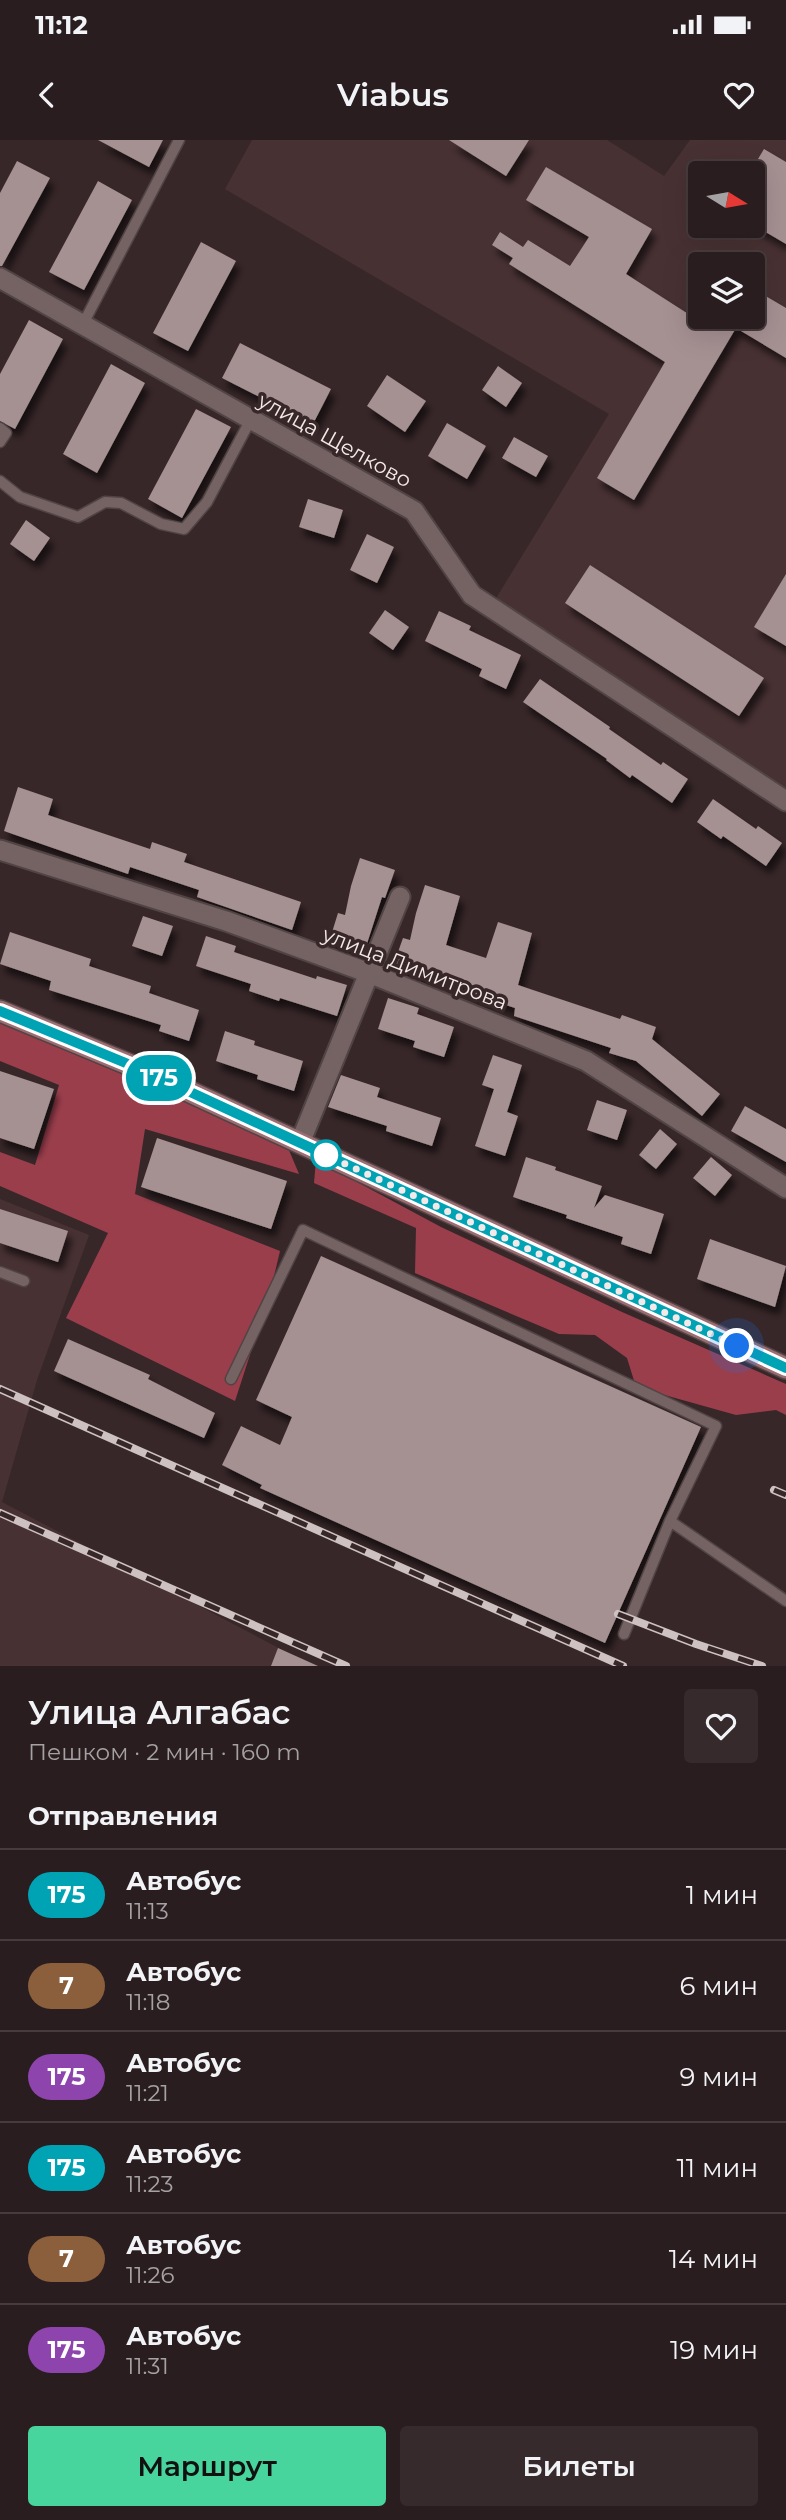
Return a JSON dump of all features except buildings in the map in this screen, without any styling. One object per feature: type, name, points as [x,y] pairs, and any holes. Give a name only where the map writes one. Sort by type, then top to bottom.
[{"type":"main road","points":[[0,1011],[145,1071],[786,1368]]},
{"type":"street","name":"улица Щелково","points":[[4,283],[83,324],[414,511],[472,595],[786,801]]},
{"type":"street","name":"улица Димитрова","points":[[0,850],[226,921],[369,973],[586,1061],[786,1188]]},
{"type":"street","points":[[300,1143],[400,897]]},
{"type":"lane","points":[[83,324],[179,140]]},
{"type":"lane","points":[[0,481],[20,497],[78,517],[105,502],[121,503],[161,524],[184,529],[208,502],[251,419]]},
{"type":"lane","points":[[0,428],[6,433],[0,442]]},
{"type":"lane","points":[[231,1379],[303,1230],[716,1426],[670,1521],[624,1634]]},
{"type":"lane","points":[[0,1272],[24,1281]]},
{"type":"lane","points":[[670,1521],[786,1601]]},
{"type":"shaded area","points":[[252,140],[607,140],[664,176],[690,140],[786,140],[786,787],[495,600],[609,414],[225,189]]},
{"type":"shaded area","points":[[0,1023],[286,1143],[299,1174],[145,1129],[135,1194],[280,1251],[270,1293],[235,1401],[66,1318],[108,1233],[0,1186],[0,1152],[35,1165],[59,1085],[0,1061]]},
{"type":"shaded area","points":[[316,1160],[441,1227],[622,1312],[786,1384],[786,1415],[776,1410],[736,1415],[636,1387],[627,1358],[595,1335],[559,1334],[415,1273],[416,1228],[314,1183]]},
{"type":"shaded area","points":[[0,1199],[89,1235],[37,1380],[2,1502],[290,1654],[285,1666],[0,1666]]},
{"type":"railway","points":[[0,1389],[623,1666]]},
{"type":"railway","points":[[774,1490],[786,1495]]},
{"type":"railway","points":[[0,1513],[346,1666]]},
{"type":"railway","points":[[618,1614],[762,1666]]},
{"type":"bus line","name":"175","points":[[0,1011],[145,1071],[786,1368]]},
{"type":"route","points":[[326,1155],[324,1154],[737,1346]]}]
